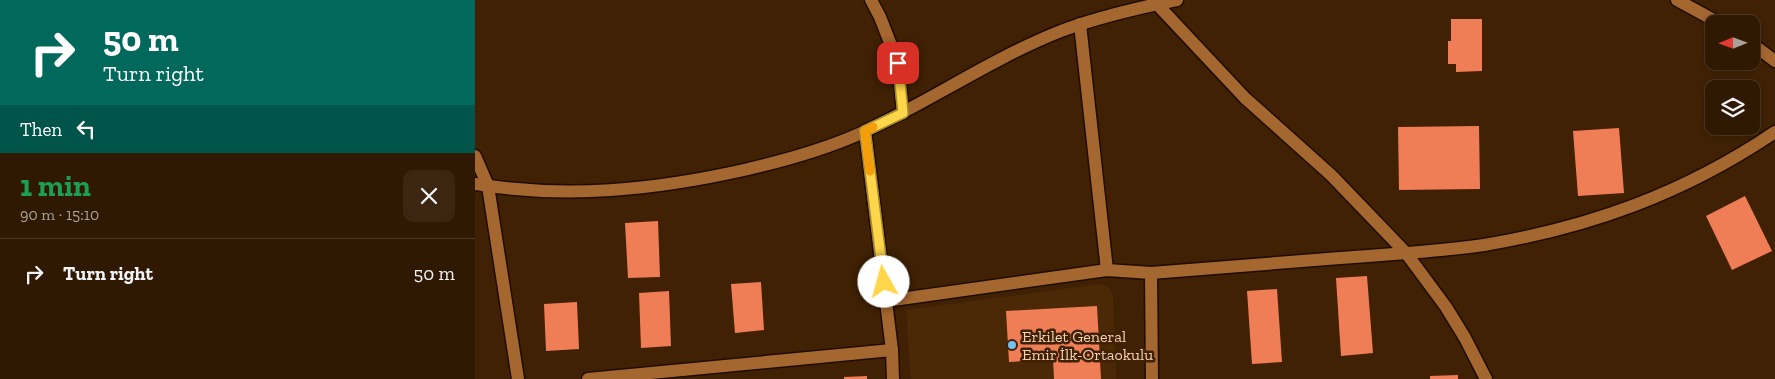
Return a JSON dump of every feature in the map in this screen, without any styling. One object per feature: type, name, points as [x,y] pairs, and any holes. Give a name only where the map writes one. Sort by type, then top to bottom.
[{"type":"street","points":[[871,0],[898,63],[903,113]]},
{"type":"street","points":[[475,184],[575,192],[604,192],[654,187],[761,166],[827,146],[865,131],[1033,44],[1080,24],[1155,2],[1177,0]]},
{"type":"street","points":[[1677,0],[1705,15]]},
{"type":"street","points":[[1155,2],[1245,98],[1331,175],[1406,253],[1446,307],[1465,338],[1486,379]]},
{"type":"street","points":[[1080,24],[1107,270]]},
{"type":"street","points":[[1760,50],[1775,61]]},
{"type":"street","points":[[865,131],[892,350],[893,379]]},
{"type":"street","points":[[886,301],[1107,270],[1151,274],[1445,250],[1502,241],[1559,229],[1601,217],[1681,187],[1746,152],[1775,132]]},
{"type":"street","points":[[475,156],[488,186],[518,379]]},
{"type":"street","points":[[1151,274],[1152,379]]},
{"type":"street","points":[[588,379],[892,350]]},
{"type":"shaded area","name":"Erkilet General Emir İlk-Ortaokulu","points":[[1101,284],[1109,288],[1113,295],[1116,379],[911,379],[906,310]]},
{"type":"building","points":[[1451,19],[1482,19],[1482,71],[1456,72],[1456,64],[1448,64],[1448,41],[1451,41]]},
{"type":"building","points":[[1479,126],[1480,189],[1399,190],[1398,127]]},
{"type":"building","points":[[1619,128],[1624,193],[1578,196],[1573,131]]},
{"type":"building","points":[[1745,196],[1772,251],[1732,270],[1706,216]]},
{"type":"building","points":[[658,221],[660,277],[628,278],[625,223]]},
{"type":"building","points":[[1367,276],[1373,353],[1341,356],[1336,278]]},
{"type":"building","points":[[761,282],[764,330],[735,333],[731,284]]},
{"type":"building","points":[[1277,289],[1282,362],[1252,364],[1247,291]]},
{"type":"building","points":[[669,291],[671,346],[641,348],[639,293]]},
{"type":"building","points":[[577,302],[579,349],[546,351],[544,304]]},
{"type":"building","points":[[1097,306],[1101,379],[1054,379],[1053,359],[1009,362],[1006,311]]},
{"type":"building","points":[[1458,375],[1458,379],[1430,379],[1430,376]]},
{"type":"building","points":[[867,376],[867,379],[844,379],[844,377]]},
{"type":"slow traffic","points":[[870,171],[865,131],[873,127]]},
{"type":"place","name":"Erkilet General Emir İlk-Ortaokulu","points":[[1012,345]]},
{"type":"route","points":[[884,282],[865,131],[903,113],[898,63]]}]
